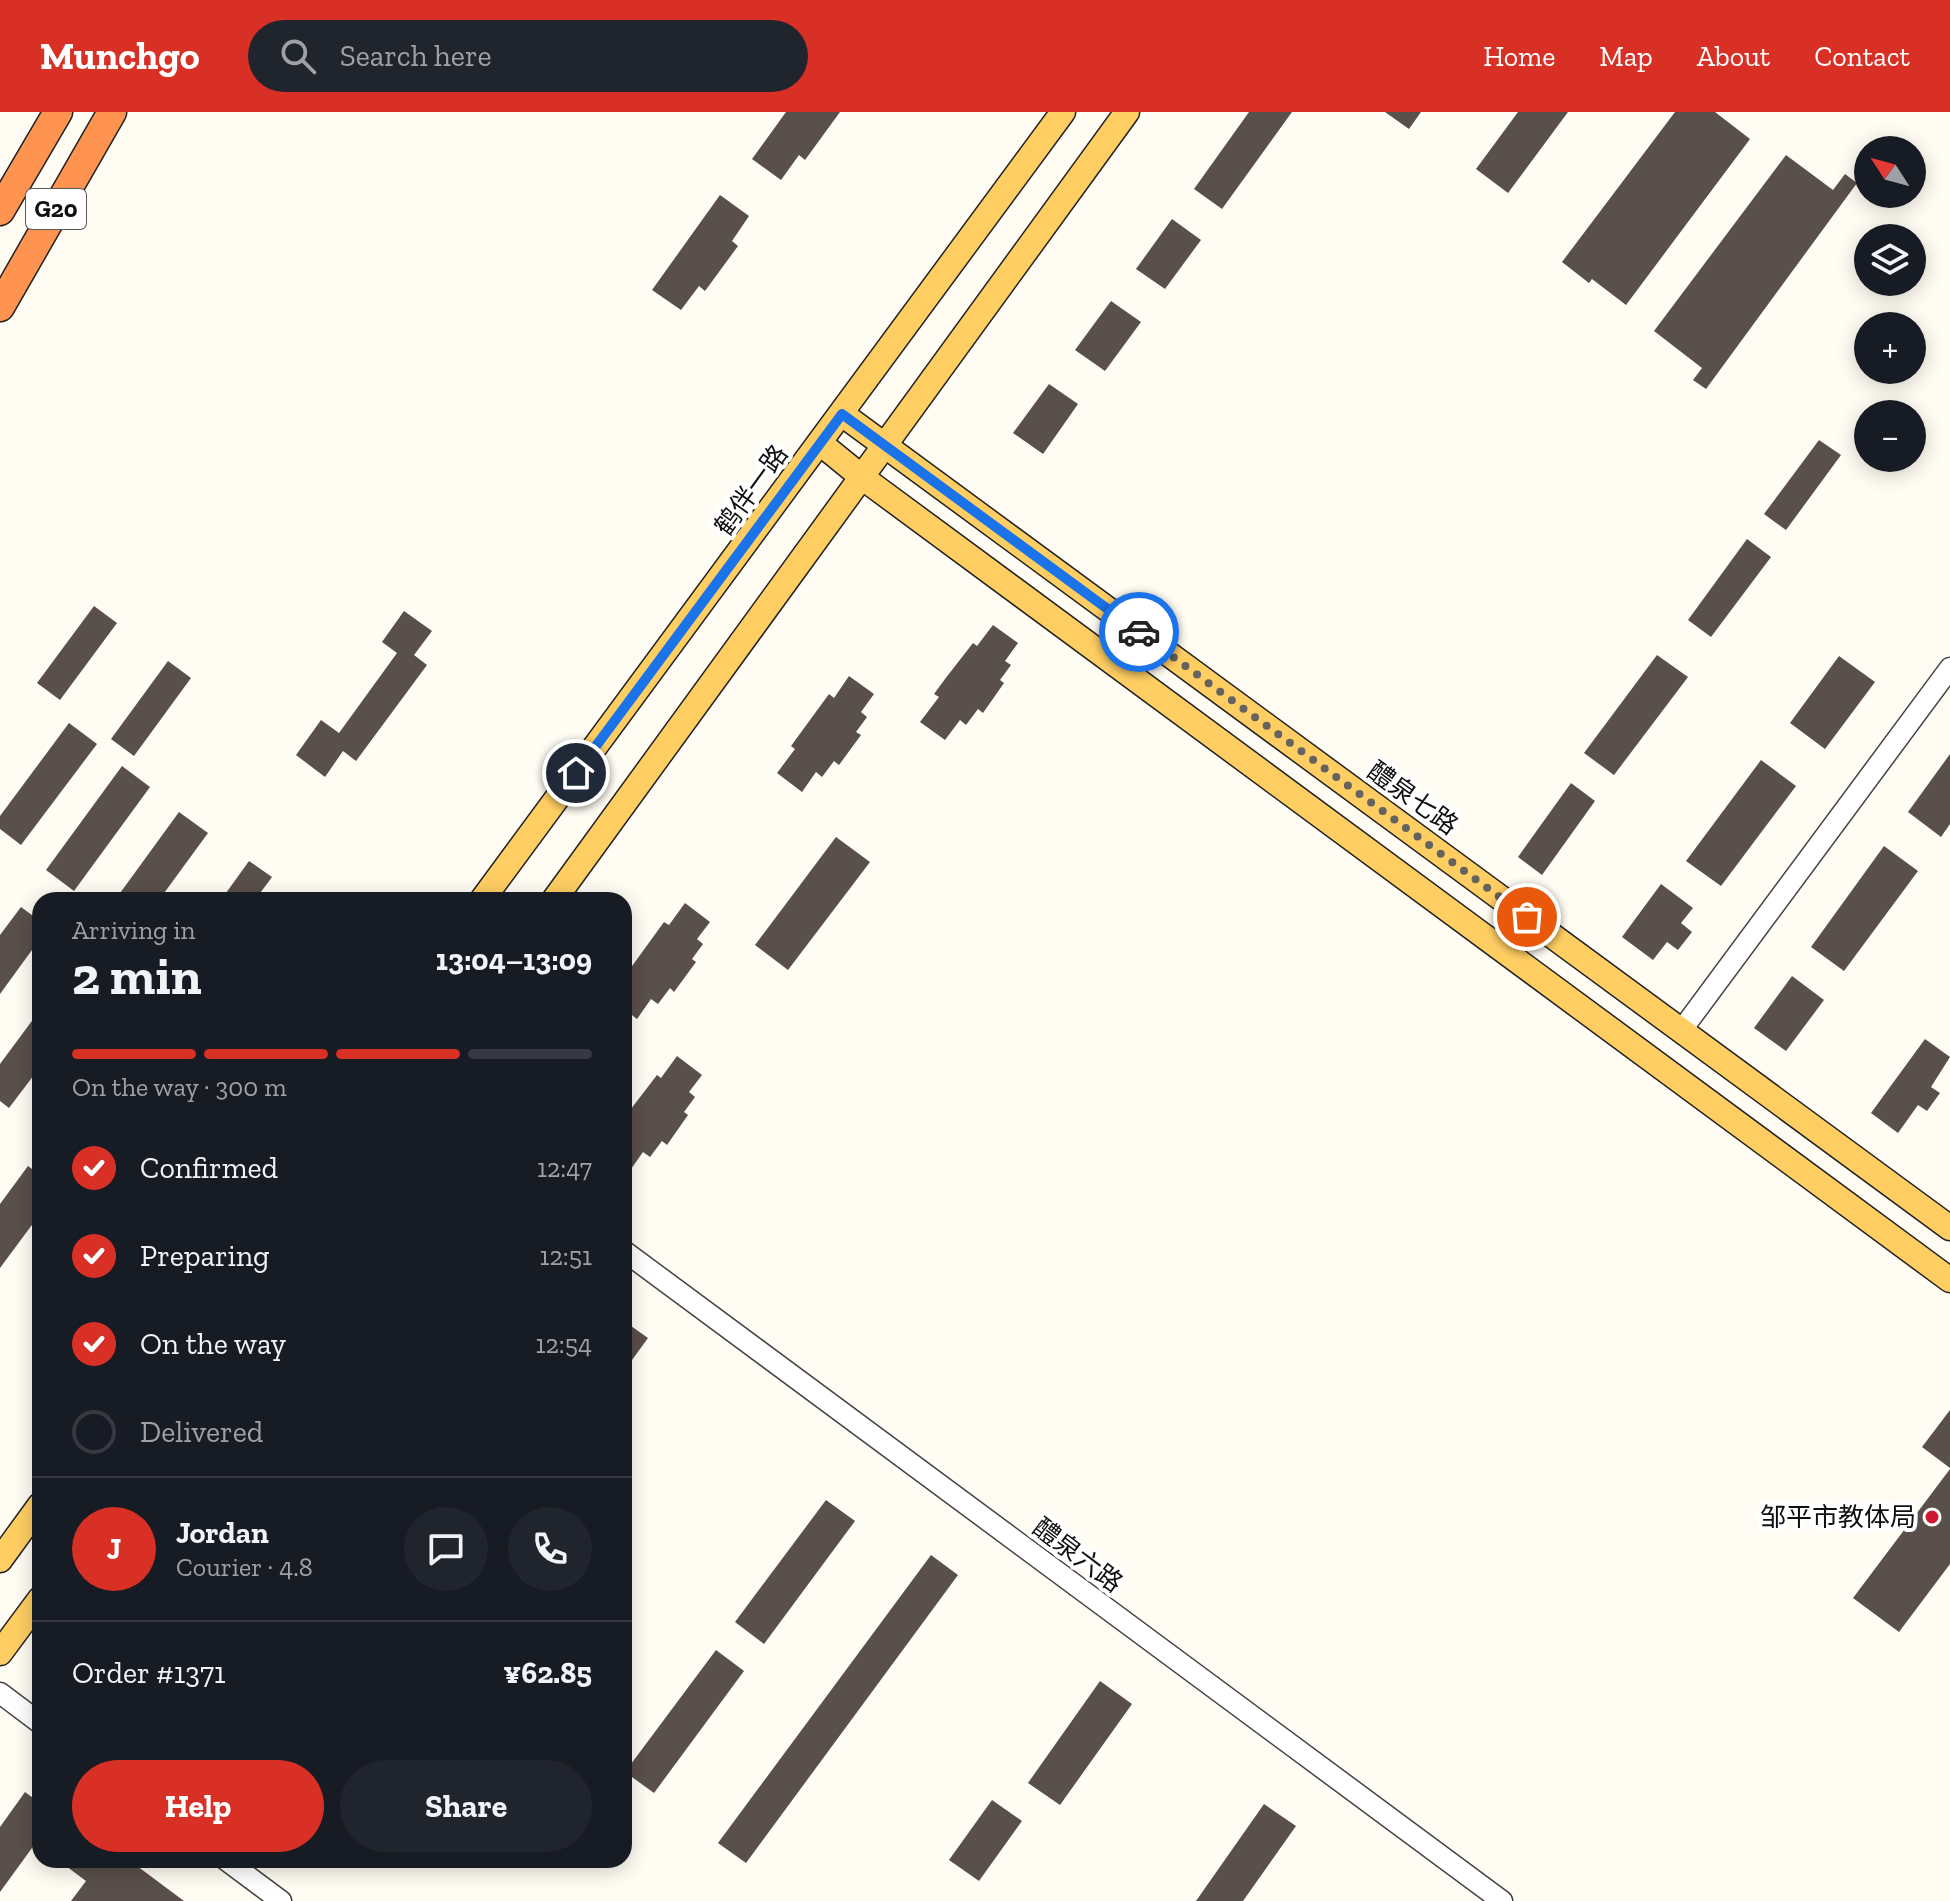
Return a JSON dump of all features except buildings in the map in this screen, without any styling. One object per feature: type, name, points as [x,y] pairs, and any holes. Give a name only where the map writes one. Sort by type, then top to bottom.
[{"type":"highway","name":"G20","points":[[0,211],[58,112]]},
{"type":"highway","name":"G20","points":[[0,307],[112,112]]},
{"type":"main road","name":"鹤伴一路","points":[[488,892],[1063,112]]},
{"type":"main road","points":[[560,892],[1127,112]]},
{"type":"main road","name":"醴泉七路","points":[[842,414],[1950,1228]]},
{"type":"main road","points":[[820,443],[863,478],[1950,1280]]},
{"type":"main road","points":[[0,1560],[32,1516]]},
{"type":"main road","points":[[0,1653],[32,1610]]},
{"type":"street","points":[[1681,1031],[1950,668]]},
{"type":"street","name":"醴泉六路","points":[[632,1257],[1502,1901]]},
{"type":"street","points":[[0,1693],[32,1717]]},
{"type":"street","points":[[237,1868],[281,1901]]},
{"type":"way so far","points":[[1139,632],[1527,917]]},
{"type":"place","name":"邹平市教体局","points":[[1932,1517]]},
{"type":"route","points":[[576,773],[842,414],[1139,632]]}]
